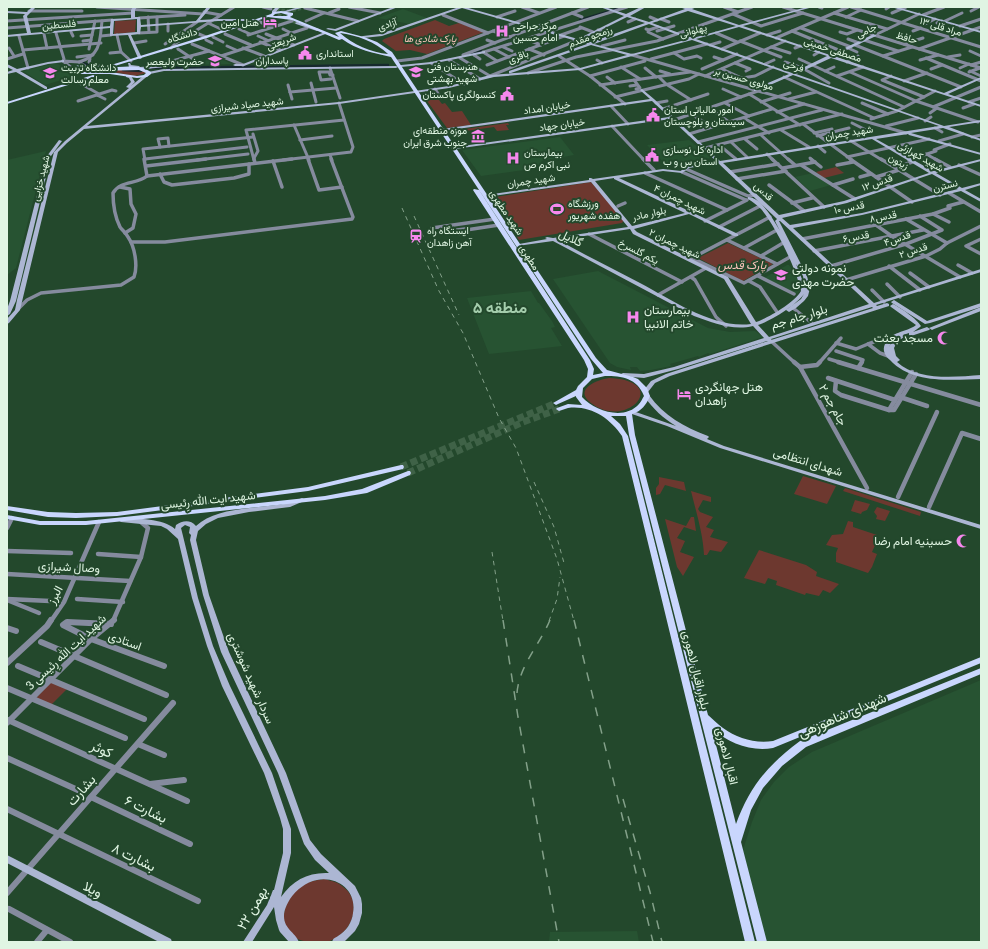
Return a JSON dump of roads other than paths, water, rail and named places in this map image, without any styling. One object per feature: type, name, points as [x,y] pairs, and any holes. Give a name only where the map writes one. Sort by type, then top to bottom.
[{"type":"main road","name":"دانشگاه","points":[[98,70],[129,64],[192,44],[206,38],[239,29],[273,15],[283,14]]},
{"type":"main road","points":[[283,14],[292,14],[306,21],[311,26]]},
{"type":"main road","points":[[283,14],[327,31],[351,44],[383,55],[389,55],[391,53]]},
{"type":"main road","name":"دانشگاه","points":[[129,64],[140,58],[170,48],[259,21]]},
{"type":"main road","points":[[327,31],[342,32]]},
{"type":"main road","name":"شهید مطهری","points":[[342,32],[377,42],[391,53],[440,130],[455,148],[516,244],[600,367],[605,371],[614,374]]},
{"type":"main road","points":[[342,32],[337,34],[351,44]]},
{"type":"main road","name":"شهید مطهری","points":[[383,55],[398,66]]},
{"type":"main road","points":[[73,69],[78,66],[85,66],[98,70],[129,64],[133,69],[145,70],[149,73]]},
{"type":"main road","points":[[73,69],[82,73],[115,74],[137,77],[149,73]]},
{"type":"main road","points":[[7,100],[77,78],[82,73]]},
{"type":"main road","points":[[7,103],[95,76],[115,74]]},
{"type":"main road","name":"مطهری","points":[[440,130],[495,219],[516,244],[587,360],[591,369],[590,378]]},
{"type":"main road","points":[[614,374],[622,375],[637,381],[646,393],[646,401],[642,406],[630,413],[602,413],[587,407],[557,406],[578,392],[580,386],[590,378],[614,374]]},
{"type":"main road","points":[[578,392],[582,402],[587,407]]},
{"type":"main road","name":"بلوار اقبال لاهوری","points":[[602,413],[618,425],[625,436],[750,942]]},
{"type":"main road","name":"اقبال لاهوری","points":[[630,413],[634,443],[762,942]]},
{"type":"main road","name":"شهید ایت الله رِئیسی","points":[[7,508],[45,515],[117,514],[320,487],[400,467]]},
{"type":"main road","name":"شهید ایت الله رِئیسی","points":[[10,518],[40,523],[99,522],[344,496],[360,492],[408,473]]},
{"type":"main road","points":[[320,487],[364,480],[368,485],[360,492]]},
{"type":"main road","name":"شهدای شاهوزهی","points":[[705,717],[715,728],[727,736],[747,743],[770,745],[981,660]]},
{"type":"main road","name":"شهدای شاهوزهی","points":[[737,842],[741,824],[756,791],[767,774],[785,757],[803,744],[981,671]]},
{"type":"street","points":[[29,34],[26,20],[27,13],[34,7]]},
{"type":"street","points":[[97,7],[221,15]]},
{"type":"street","points":[[165,44],[197,22],[209,7]]},
{"type":"street","points":[[170,48],[234,7]]},
{"type":"street","points":[[263,7],[271,9]]},
{"type":"street","points":[[273,15],[273,12],[278,7]]},
{"type":"street","points":[[283,14],[305,7],[359,21],[400,7]]},
{"type":"street","points":[[292,14],[305,7]]},
{"type":"street","points":[[350,7],[380,13]]},
{"type":"street","points":[[342,32],[339,30],[396,7]]},
{"type":"street","name":"آزادی","points":[[377,42],[377,39],[382,36],[463,7]]},
{"type":"street","name":"آزادی","points":[[363,37],[381,35],[463,7]]},
{"type":"street","name":"مولوی حسین بر","points":[[463,7],[705,76],[757,89],[906,133]]},
{"type":"street","points":[[522,7],[539,13]]},
{"type":"street","points":[[398,66],[556,7]]},
{"type":"street","points":[[461,57],[588,7]]},
{"type":"street","name":"فرخی","points":[[602,7],[648,23],[658,29],[664,29],[709,44],[981,140]]},
{"type":"street","points":[[609,10],[617,7]]},
{"type":"street","name":"پاسداران","points":[[149,73],[164,70],[330,68],[398,66],[430,63],[474,55],[479,51],[503,47],[627,7]]},
{"type":"street","name":"باقری","points":[[415,91],[464,84],[490,76],[578,40],[644,7]]},
{"type":"street","name":"مصطفی خمینی","points":[[681,7],[981,106]]},
{"type":"street","name":"رزمجو مقدم","points":[[490,76],[513,71],[559,56],[695,7]]},
{"type":"street","points":[[724,7],[738,12]]},
{"type":"street","points":[[528,73],[566,60],[663,39],[752,7]]},
{"type":"street","name":"پهلوانی","points":[[490,76],[580,69],[810,7]]},
{"type":"street","points":[[776,38],[848,7]]},
{"type":"street","name":"مراد قلی ۱۳","points":[[851,7],[969,43],[974,43],[981,47]]},
{"type":"street","points":[[893,7],[920,16],[981,32]]},
{"type":"street","points":[[892,13],[906,7]]},
{"type":"street","name":"جامی","points":[[757,89],[813,65],[914,16],[920,16],[943,7]]},
{"type":"street","points":[[971,11],[979,7]]},
{"type":"street","name":"حافظ","points":[[781,8],[836,22],[857,30],[981,68]]},
{"type":"street","points":[[330,14],[339,9]]},
{"type":"street","points":[[7,21],[79,16],[134,10]]},
{"type":"street","points":[[133,18],[134,10]]},
{"type":"street","points":[[846,17],[861,10]]},
{"type":"street","points":[[7,12],[27,13],[82,11]]},
{"type":"street","points":[[497,17],[515,11]]},
{"type":"street","points":[[306,21],[324,12]]},
{"type":"street","points":[[7,28],[204,13]]},
{"type":"street","points":[[572,13],[582,17]]},
{"type":"street","points":[[733,14],[761,26],[803,13]]},
{"type":"street","points":[[834,13],[887,29]]},
{"type":"street","points":[[937,24],[962,13]]},
{"type":"street","points":[[443,15],[488,33]]},
{"type":"street","points":[[775,16],[781,19]]},
{"type":"street","points":[[148,17],[149,32]]},
{"type":"street","points":[[154,36],[158,25],[157,17]]},
{"type":"street","points":[[650,17],[669,22]]},
{"type":"street","points":[[139,18],[139,33]]},
{"type":"street","points":[[628,22],[635,19]]},
{"type":"street","points":[[883,22],[891,19]]},
{"type":"street","points":[[910,19],[917,21]]},
{"type":"street","points":[[924,24],[935,19]]},
{"type":"street","points":[[960,26],[981,19]]},
{"type":"street","points":[[111,35],[112,20]]},
{"type":"street","points":[[89,49],[95,21]]},
{"type":"street","points":[[7,73],[63,61],[79,62],[90,59],[101,43],[102,21]]},
{"type":"street","points":[[139,26],[211,21],[259,21],[272,27]]},
{"type":"street","points":[[239,29],[249,34],[291,21],[311,26]]},
{"type":"street","name":"شریعتی","points":[[243,65],[327,31],[335,30],[359,21]]},
{"type":"street","points":[[85,22],[85,29]]},
{"type":"street","points":[[829,26],[836,22]]},
{"type":"street","points":[[208,23],[251,46]]},
{"type":"street","points":[[297,23],[327,31]]},
{"type":"street","points":[[168,24],[168,31]]},
{"type":"street","points":[[573,24],[593,32]]},
{"type":"street","points":[[221,56],[311,26]]},
{"type":"street","points":[[664,29],[674,26]]},
{"type":"street","points":[[848,27],[842,31],[847,34],[857,30]]},
{"type":"street","points":[[919,49],[981,27]]},
{"type":"street","name":"فلسطین","points":[[7,36],[111,28]]},
{"type":"street","points":[[487,65],[582,28]]},
{"type":"street","points":[[800,28],[883,56],[961,87]]},
{"type":"street","points":[[913,31],[921,28]]},
{"type":"street","name":"فلسطین","points":[[7,36],[93,29]]},
{"type":"street","points":[[187,29],[195,31],[212,43]]},
{"type":"street","points":[[282,29],[290,33]]},
{"type":"street","points":[[658,29],[647,30],[663,39]]},
{"type":"street","points":[[598,30],[605,32]]},
{"type":"street","points":[[493,31],[510,37]]},
{"type":"street","points":[[767,35],[780,31]]},
{"type":"street","points":[[71,32],[73,36]]},
{"type":"street","points":[[101,36],[156,32]]},
{"type":"street","points":[[716,32],[781,57]]},
{"type":"street","points":[[792,32],[841,51]]},
{"type":"street","points":[[56,33],[61,46],[64,59],[63,61]]},
{"type":"street","points":[[722,49],[760,33]]},
{"type":"street","points":[[861,35],[867,33]]},
{"type":"street","points":[[944,35],[950,33]]},
{"type":"street","points":[[44,34],[47,48]]},
{"type":"street","points":[[129,34],[140,58]]},
{"type":"street","points":[[266,34],[294,45]]},
{"type":"street","points":[[81,36],[92,35]]},
{"type":"street","points":[[117,35],[121,52],[132,66],[243,65]]},
{"type":"street","points":[[784,35],[791,37]]},
{"type":"street","points":[[19,36],[28,68]]},
{"type":"street","points":[[258,36],[267,40]]},
{"type":"street","points":[[537,36],[542,39]]},
{"type":"street","points":[[175,37],[184,38]]},
{"type":"street","points":[[213,37],[223,42]]},
{"type":"street","points":[[652,38],[656,41]]},
{"type":"street","points":[[904,44],[923,38]]},
{"type":"street","points":[[497,39],[501,40]]},
{"type":"street","points":[[848,39],[857,52]]},
{"type":"street","points":[[83,40],[92,40]]},
{"type":"street","points":[[487,40],[495,43]]},
{"type":"street","points":[[526,40],[541,45]]},
{"type":"street","points":[[602,46],[625,40]]},
{"type":"street","points":[[864,40],[898,51]]},
{"type":"street","points":[[134,43],[146,41]]},
{"type":"street","points":[[705,76],[785,41]]},
{"type":"street","points":[[974,43],[981,41]]},
{"type":"street","points":[[260,42],[280,50]]},
{"type":"street","points":[[651,59],[720,42]]},
{"type":"street","points":[[7,59],[23,52],[61,46],[101,43]]},
{"type":"street","points":[[192,44],[243,65]]},
{"type":"street","points":[[74,46],[75,50]]},
{"type":"street","points":[[227,46],[236,50]]},
{"type":"street","points":[[795,48],[800,46]]},
{"type":"street","points":[[883,56],[912,46]]},
{"type":"street","points":[[503,47],[512,51]]},
{"type":"street","points":[[771,47],[790,53]]},
{"type":"street","points":[[9,48],[14,56]]},
{"type":"street","points":[[178,48],[196,61]]},
{"type":"street","points":[[243,48],[264,56]]},
{"type":"street","points":[[494,49],[509,57]]},
{"type":"street","points":[[529,49],[544,55]]},
{"type":"street","points":[[150,67],[209,51]]},
{"type":"street","points":[[479,51],[497,61]]},
{"type":"street","points":[[970,51],[981,56]]},
{"type":"street","points":[[110,53],[121,52]]},
{"type":"street","points":[[814,55],[819,52]]},
{"type":"street","points":[[594,53],[602,63]]},
{"type":"street","points":[[674,53],[684,59],[696,56],[701,58]]},
{"type":"street","points":[[702,69],[737,54]]},
{"type":"street","points":[[77,57],[92,55]]},
{"type":"street","points":[[474,55],[480,59]]},
{"type":"street","points":[[754,55],[762,57]]},
{"type":"street","points":[[920,60],[939,55]]},
{"type":"street","points":[[947,57],[960,55]]},
{"type":"street","points":[[559,56],[590,76],[625,104]]},
{"type":"street","points":[[461,57],[490,76]]},
{"type":"street","points":[[714,57],[723,60]]},
{"type":"street","points":[[847,62],[857,57],[861,60]]},
{"type":"street","points":[[926,58],[980,79]]},
{"type":"street","points":[[90,59],[89,61],[91,63],[108,68]]},
{"type":"street","points":[[799,59],[904,107]]},
{"type":"street","points":[[449,60],[480,79]]},
{"type":"street","points":[[514,60],[520,64]]},
{"type":"street","points":[[766,64],[774,60]]},
{"type":"street","points":[[63,61],[73,69]]},
{"type":"street","points":[[590,76],[645,61]]},
{"type":"street","points":[[79,62],[85,66]]},
{"type":"street","points":[[785,62],[804,69],[829,83]]},
{"type":"street","points":[[960,68],[981,62]]},
{"type":"street","points":[[430,63],[464,84]]},
{"type":"street","points":[[638,63],[691,100]]},
{"type":"street","points":[[735,63],[750,69],[746,71]]},
{"type":"street","points":[[931,69],[943,64]]},
{"type":"street","points":[[7,65],[46,88]]},
{"type":"street","points":[[133,69],[144,67]]},
{"type":"street","points":[[742,78],[755,76],[773,67]]},
{"type":"street","points":[[825,71],[834,67]]},
{"type":"street","points":[[837,76],[863,67]]},
{"type":"street","points":[[17,310],[33,296],[41,293],[121,285],[134,277],[136,270],[134,248],[119,226],[113,198],[114,192],[120,186],[143,179],[147,176],[347,153],[353,150],[354,147],[344,120],[340,100],[330,68]]},
{"type":"street","points":[[621,68],[641,79]]},
{"type":"street","points":[[980,79],[969,72],[981,68]]},
{"type":"street","points":[[673,119],[725,103],[757,89],[742,78],[722,69]]},
{"type":"street","points":[[610,70],[615,76]]},
{"type":"street","points":[[660,71],[672,75]]},
{"type":"street","points":[[331,79],[321,80],[319,72],[329,72],[330,75],[333,75]]},
{"type":"street","points":[[600,85],[623,83],[634,80],[692,72]]},
{"type":"street","points":[[850,72],[916,101],[980,121]]},
{"type":"street","name":"شهید خزایی","points":[[7,314],[13,301],[51,152],[57,144],[149,73]]},
{"type":"street","points":[[615,97],[689,79],[699,74]]},
{"type":"street","points":[[904,81],[927,74]]},
{"type":"street","name":"شهید خزایی","points":[[7,322],[17,310],[55,156],[62,144],[88,124],[92,118],[133,82],[133,80],[127,76]]},
{"type":"street","points":[[891,76],[882,80],[924,97]]},
{"type":"street","points":[[607,77],[614,83]]},
{"type":"street","points":[[784,77],[874,118]]},
{"type":"street","points":[[944,94],[980,79]]},
{"type":"street","points":[[634,80],[640,88],[634,89]]},
{"type":"street","points":[[76,82],[105,99]]},
{"type":"street","points":[[311,83],[316,102]]},
{"type":"street","points":[[288,85],[292,98]]},
{"type":"street","points":[[630,86],[637,85]]},
{"type":"street","points":[[932,107],[981,87]]},
{"type":"street","points":[[290,92],[336,88]]},
{"type":"street","points":[[436,89],[439,95]]},
{"type":"street","points":[[722,89],[741,97]]},
{"type":"street","points":[[78,101],[112,90],[116,91]]},
{"type":"street","name":"قدس","points":[[642,90],[875,307]]},
{"type":"street","name":"شهید صیاد شیرازی","points":[[83,128],[415,91]]},
{"type":"street","name":"شهید صیاد شیرازی","points":[[88,124],[329,102],[415,91]]},
{"type":"street","points":[[866,121],[897,111],[936,91]]},
{"type":"street","points":[[788,99],[816,92]]},
{"type":"street","points":[[686,96],[692,93]]},
{"type":"street","points":[[761,102],[790,93]]},
{"type":"street","points":[[663,109],[708,94]]},
{"type":"street","points":[[748,94],[814,133],[912,202]]},
{"type":"street","points":[[969,102],[981,98]]},
{"type":"street","points":[[654,102],[667,101]]},
{"type":"street","name":"خیابان امداد","points":[[440,130],[625,104],[654,102]]},
{"type":"street","points":[[725,103],[749,116]]},
{"type":"street","points":[[862,103],[888,114]]},
{"type":"street","points":[[777,112],[804,104]]},
{"type":"street","points":[[963,108],[974,104]]},
{"type":"street","points":[[611,106],[628,124]]},
{"type":"street","points":[[854,109],[867,106]]},
{"type":"street","points":[[930,113],[937,108]]},
{"type":"street","points":[[689,134],[772,109]]},
{"type":"street","points":[[698,142],[824,109]]},
{"type":"street","points":[[715,112],[729,122]]},
{"type":"street","points":[[691,114],[712,128]]},
{"type":"street","points":[[705,148],[842,114]]},
{"type":"street","points":[[925,121],[931,117]]},
{"type":"street","points":[[744,118],[770,133]]},
{"type":"street","points":[[884,126],[918,118]]},
{"type":"street","name":"خیابان جهاد","points":[[455,148],[673,119]]},
{"type":"street","points":[[256,163],[246,130],[344,120]]},
{"type":"street","name":"شهید چمران","points":[[591,180],[663,170],[684,170],[688,167],[748,157],[980,121]]},
{"type":"street","points":[[852,123],[870,132]]},
{"type":"street","points":[[864,129],[873,123]]},
{"type":"street","points":[[294,125],[320,190],[342,187]]},
{"type":"street","points":[[612,126],[654,170]]},
{"type":"street","points":[[817,136],[849,128]]},
{"type":"street","points":[[935,128],[942,132]]},
{"type":"street","points":[[252,129],[253,138],[258,151],[254,158]]},
{"type":"street","points":[[814,133],[832,129]]},
{"type":"street","points":[[781,130],[809,148]]},
{"type":"street","points":[[906,133],[950,144],[981,154]]},
{"type":"street","points":[[939,141],[963,134]]},
{"type":"street","points":[[761,135],[795,165]]},
{"type":"street","points":[[972,137],[981,135]]},
{"type":"street","points":[[300,140],[332,136]]},
{"type":"street","points":[[160,147],[158,139],[168,138],[171,147]]},
{"type":"street","points":[[143,151],[253,138]]},
{"type":"street","name":"شهید کهرازئی","points":[[872,138],[981,201]]},
{"type":"street","points":[[745,139],[757,149]]},
{"type":"street","points":[[847,157],[928,139]]},
{"type":"street","name":"زیتون","points":[[851,141],[940,195]]},
{"type":"street","points":[[731,142],[748,157]]},
{"type":"street","points":[[876,177],[897,169],[926,154],[936,151],[934,150],[950,144]]},
{"type":"street","points":[[719,145],[736,159]]},
{"type":"street","points":[[251,147],[256,146]]},
{"type":"street","points":[[818,146],[826,152]]},
{"type":"street","points":[[143,151],[160,147],[171,147]]},
{"type":"street","points":[[145,159],[247,148]]},
{"type":"street","points":[[143,151],[147,176]]},
{"type":"street","points":[[146,166],[248,154]]},
{"type":"street","points":[[767,154],[812,198],[824,207]]},
{"type":"street","points":[[926,154],[950,167]]},
{"type":"street","points":[[131,242],[165,242],[348,220],[353,216],[330,155]]},
{"type":"street","points":[[810,158],[821,167]]},
{"type":"street","name":"قدس ۱۲","points":[[779,218],[856,199],[950,167],[981,160]]},
{"type":"street","points":[[273,161],[282,187]]},
{"type":"street","name":"شهید چمران","points":[[485,195],[719,162]]},
{"type":"street","points":[[737,179],[784,170],[795,165],[815,162]]},
{"type":"street","points":[[837,165],[854,162]]},
{"type":"street","points":[[160,174],[162,182],[172,185],[226,179],[249,174],[249,164]]},
{"type":"street","points":[[730,172],[778,164]]},
{"type":"street","points":[[801,165],[856,199]]},
{"type":"street","points":[[959,165],[981,174]]},
{"type":"street","points":[[684,170],[748,198]]},
{"type":"street","points":[[645,173],[727,210]]},
{"type":"street","points":[[860,177],[871,174]]},
{"type":"street","name":"شهید چمران ۴","points":[[616,178],[736,235]]},
{"type":"street","points":[[606,179],[602,185],[632,225]]},
{"type":"street","points":[[833,185],[853,179]]},
{"type":"street","name":"شهید چمران ۲","points":[[591,180],[632,225],[635,234],[690,259],[726,278],[755,326],[769,340]]},
{"type":"street","name":"نسترن","points":[[912,202],[981,184]]},
{"type":"street","points":[[120,186],[130,189],[131,204],[136,214],[133,228],[125,233]]},
{"type":"street","points":[[769,186],[804,211]]},
{"type":"street","points":[[949,193],[981,212]]},
{"type":"street","points":[[706,221],[755,195]]},
{"type":"street","name":"گلایل","points":[[550,239],[714,323],[726,326],[755,326],[792,304],[803,291],[800,276],[770,217],[760,206],[748,198]]},
{"type":"street","points":[[792,203],[812,198]]},
{"type":"street","name":"قدس ۱۰","points":[[789,227],[862,214],[912,202]]},
{"type":"street","name":"قدس۸","points":[[802,239],[933,214],[950,208],[948,206],[963,202]]},
{"type":"street","points":[[618,206],[625,203]]},
{"type":"street","points":[[719,227],[760,206]]},
{"type":"street","name":"بلوار مادر","points":[[516,244],[589,234],[686,212]]},
{"type":"street","points":[[933,214],[949,222]]},
{"type":"street","name":"قدس۴","points":[[831,266],[906,244],[942,230],[920,216]]},
{"type":"street","points":[[690,259],[770,217]]},
{"type":"street","name":"گلایل","points":[[550,239],[693,317],[726,329],[764,325],[804,299],[808,292],[808,284],[805,276],[776,221],[779,218]]},
{"type":"street","points":[[432,228],[495,219]]},
{"type":"street","points":[[906,219],[947,243]]},
{"type":"street","points":[[453,233],[458,232],[457,230],[499,225]]},
{"type":"street","name":"بلوار مادر","points":[[550,239],[584,231],[632,225]]},
{"type":"street","points":[[876,225],[893,237],[960,277]]},
{"type":"street","name":"قدس ۲","points":[[846,280],[926,256],[940,250],[947,243],[981,226]]},
{"type":"street","points":[[744,248],[777,230]]},
{"type":"street","name":"قدس۶","points":[[814,251],[923,230]]},
{"type":"street","points":[[584,231],[589,234]]},
{"type":"street","name":"یکم گلسرخ","points":[[589,234],[682,282]]},
{"type":"street","points":[[981,239],[966,246],[981,254]]},
{"type":"street","points":[[727,240],[777,264]]},
{"type":"street","points":[[761,256],[783,243]]},
{"type":"street","points":[[690,259],[744,284],[790,257]]},
{"type":"street","points":[[958,264],[972,273]]},
{"type":"street","points":[[889,266],[920,290]]},
{"type":"street","points":[[658,295],[706,268]]},
{"type":"street","name":"بلوار جام جم","points":[[622,375],[644,376],[676,368],[875,307],[884,302],[929,287],[945,284],[981,270]]},
{"type":"street","points":[[910,273],[929,287]]},
{"type":"street","name":"بلوار جام جم","points":[[646,393],[653,382],[668,375],[769,340],[812,323],[892,303],[945,284],[981,274]]},
{"type":"street","points":[[758,276],[794,294]]},
{"type":"street","points":[[690,277],[695,280],[716,317],[726,326]]},
{"type":"street","points":[[749,281],[760,287],[777,312]]},
{"type":"street","points":[[887,284],[900,297]]},
{"type":"street","points":[[872,290],[884,302]]},
{"type":"street","points":[[892,303],[932,326],[929,329]]},
{"type":"street","points":[[892,303],[918,325],[929,329]]},
{"type":"street","points":[[836,343],[856,348],[885,338],[892,340],[929,329],[951,318],[977,309],[981,305]]},
{"type":"street","points":[[792,308],[812,323]]},
{"type":"street","points":[[714,323],[716,317]]},
{"type":"street","points":[[951,318],[919,322],[915,329],[896,335],[886,347],[897,365],[914,373],[936,378],[981,375]]},
{"type":"street","points":[[800,367],[817,365],[841,338]]},
{"type":"street","name":"جام جم ۲","points":[[769,340],[800,367],[867,488]]},
{"type":"street","points":[[868,344],[880,353],[891,356],[900,363],[918,372],[955,376]]},
{"type":"street","points":[[836,351],[863,360],[858,368]]},
{"type":"street","points":[[829,359],[981,405]]},
{"type":"street","points":[[836,381],[834,386],[835,391],[841,395],[892,410],[914,373]]},
{"type":"street","points":[[828,378],[927,406]]},
{"type":"street","name":"شهدای انتظامی","points":[[646,393],[658,411],[673,422],[700,435],[743,451],[981,527]]},
{"type":"street","points":[[897,499],[937,412]]},
{"type":"street","name":"شهدای انتظامی","points":[[630,413],[669,425],[697,438],[981,523]]},
{"type":"street","points":[[929,507],[962,433],[981,439]]},
{"type":"street","points":[[192,536],[198,526],[214,517],[291,505],[302,500]]},
{"type":"street","points":[[7,528],[10,518]]},
{"type":"street","points":[[121,520],[162,524],[169,527],[181,538]]},
{"type":"street","name":"البرز","points":[[7,663],[47,626],[64,602],[99,522]]},
{"type":"street","name":"شهید ایت الله رِئیسی 3","points":[[8,721],[91,639],[111,624],[116,618],[141,557],[148,528],[141,522]]},
{"type":"street","name":"سردار شهید شوشتری","points":[[280,920],[277,904],[278,888],[287,853],[287,829],[268,773],[226,686],[210,646],[195,598],[178,527],[188,522],[194,526],[192,536],[206,595],[225,652],[282,773],[307,842],[318,857],[351,888],[356,896],[358,914],[346,942]]},
{"type":"street","points":[[7,551],[71,553]]},
{"type":"street","points":[[98,554],[141,557]]},
{"type":"street","name":"وصال شیرازی","points":[[7,574],[130,581]]},
{"type":"street","points":[[7,599],[50,601]]},
{"type":"street","points":[[7,599],[39,614]]},
{"type":"street","points":[[77,599],[123,602]]},
{"type":"street","name":"استادی","points":[[111,624],[68,622],[63,625],[91,639],[164,666]]},
{"type":"street","points":[[7,628],[16,631]]},
{"type":"street","points":[[42,642],[166,695]]},
{"type":"street","points":[[18,666],[144,719]]},
{"type":"street","points":[[7,688],[125,738]]},
{"type":"street","name":"بشارت","points":[[7,893],[173,703]]},
{"type":"street","name":"کوثر","points":[[8,721],[187,801]]},
{"type":"street","points":[[138,744],[164,755]]},
{"type":"street","points":[[7,758],[80,791]]},
{"type":"street","points":[[148,784],[184,780]]},
{"type":"street","name":"بشارت ۶","points":[[91,796],[190,844]]},
{"type":"street","name":"بشارت ۸","points":[[7,808],[198,901]]},
{"type":"street","name":"ویلا","points":[[7,859],[168,942]]},
{"type":"street","points":[[295,942],[285,933],[280,920],[281,907],[286,895],[300,882],[309,878],[323,876],[336,878],[344,882]]},
{"type":"street","name":"۲۲ بهمن","points":[[247,942],[270,907],[278,888]]},
{"type":"street","points":[[9,909],[70,942]]},
{"type":"street","points":[[336,942],[349,932],[355,924]]},
{"type":"street","points":[[37,942],[47,930]]},
{"type":"waterway","points":[[613,10],[621,7]]},
{"type":"waterway","points":[[580,20],[610,11]]},
{"type":"waterway","points":[[472,54],[481,51]]},
{"type":"waterway","points":[[83,63],[94,68],[101,69]]},
{"type":"waterway","points":[[149,68],[388,65]]},
{"type":"waterway","points":[[123,70],[141,71]]},
{"type":"tunnel","points":[[278,7],[279,10],[290,11],[306,7]]},
{"type":"tunnel","points":[[275,10],[277,14],[297,23]]},
{"type":"tunnel","points":[[401,467],[556,403]]},
{"type":"tunnel","points":[[408,473],[523,422],[559,409]]},
{"type":"railway","points":[[402,208],[439,291],[463,333],[499,418],[516,448],[557,559],[574,621]]},
{"type":"railway","points":[[414,216],[459,315]]},
{"type":"railway","points":[[534,482],[554,527],[564,563]]},
{"type":"railway","points":[[492,552],[503,621]]},
{"type":"railway","points":[[549,621],[557,599],[560,577]]},
{"type":"railway","points":[[503,620],[518,717],[559,942]]},
{"type":"railway","points":[[517,693],[526,664],[550,620]]},
{"type":"railway","points":[[574,620],[653,942]]},
{"type":"railway","points":[[623,799],[650,892],[662,942]]},
{"type":"place","name":"هتل امین","points":[[270,22]]},
{"type":"place","name":"مرکز جراحی امام حسین","points":[[502,31]]},
{"type":"place","name":"استانداری","points":[[305,53]]},
{"type":"place","name":"حضرت ولیعصر","points":[[215,61]]},
{"type":"place","name":"هنرستان فنی شهید بهشتی","points":[[416,72]]},
{"type":"place","name":"دانشگاه تربیت معلم رسالت","points":[[50,73]]},
{"type":"place","name":"کنسولگری پاکستان","points":[[507,94]]},
{"type":"place","name":"امور مالیاتی استان سیستان و بلوچستان","points":[[653,115]]},
{"type":"place","name":"موزه منطقه‌ای جنوب شرق ایران","points":[[478,136]]},
{"type":"place","name":"اداره کل نوسازی استان س و ب","points":[[652,155]]},
{"type":"place","name":"بیمارستان نبی اکرم ص","points":[[513,158]]},
{"type":"place","name":"ورزشگاه هفده شهریور","points":[[557,209]]},
{"type":"place","name":"ایستگاه راه آهن زاهدان","points":[[416,236]]},
{"type":"place","name":"نمونه دولتی حضرت مهدی","points":[[781,275]]},
{"type":"place","name":"بیمارستان خاتم الانبیا","points":[[633,317]]},
{"type":"place","name":"مسجد بعثت","points":[[944,338]]},
{"type":"place","name":"هتل جهانگردی زاهدان","points":[[684,394]]},
{"type":"place","name":"حسینیه امام رضا","points":[[963,541]]},
{"type":"district","name":"منطقه ۵","points":[[500,307]]},
{"type":"park label","name":"پارک شادی ها","points":[[430,38]]},
{"type":"park label","name":"پارک قدس","points":[[742,265]]}]
